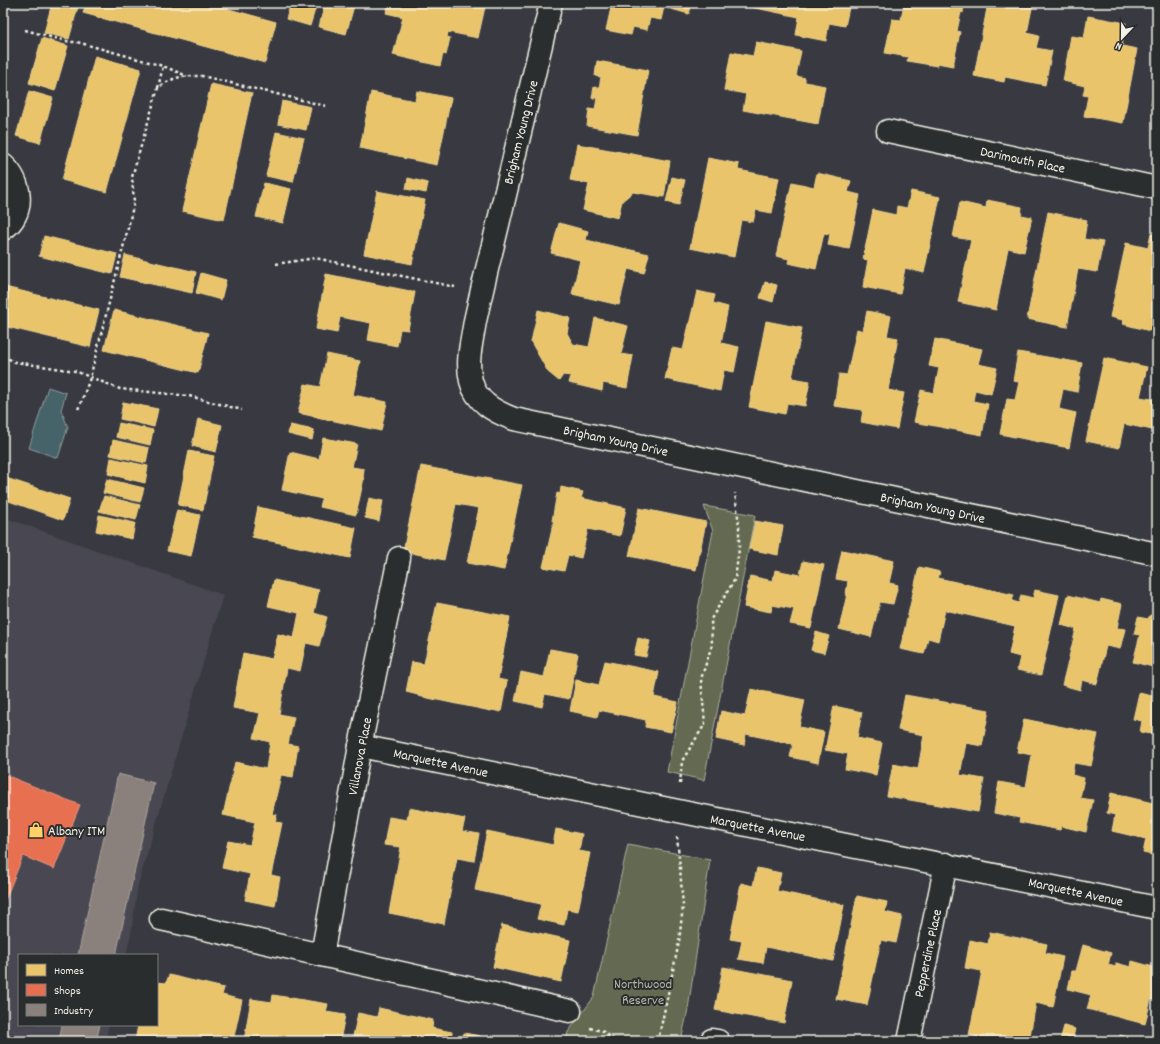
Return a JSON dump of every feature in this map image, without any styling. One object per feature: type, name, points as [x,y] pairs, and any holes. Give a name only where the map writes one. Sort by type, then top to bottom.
[{"type":"street","name":"Brigham Young Drive","points":[[551,3],[481,292],[470,350],[468,368],[471,383],[486,406],[498,414],[514,419],[1157,554]]},
{"type":"street","name":"Darimouth Place","points":[[888,131],[1157,188]]},
{"type":"street","points":[[3,165],[9,170],[19,191],[19,202],[15,215],[3,229]]},
{"type":"street","name":"Villanova Place","points":[[322,955],[360,746],[399,558]]},
{"type":"street","name":"Marquette Avenue","points":[[360,746],[678,812],[946,864],[1157,908]]},
{"type":"street","name":"Pepperdine Place","points":[[909,1041],[946,864]]},
{"type":"street","points":[[161,919],[570,1012]]},
{"type":"path","points":[[25,30],[70,42],[77,42],[163,66],[187,76]]},
{"type":"path","points":[[78,409],[90,378],[134,202],[132,177],[163,66]]},
{"type":"path","points":[[158,88],[170,80],[187,76],[202,76],[326,106]]},
{"type":"path","points":[[276,264],[315,258],[481,292]]},
{"type":"path","points":[[3,356],[15,362],[75,371],[120,389],[189,396],[242,410]]},
{"type":"path","points":[[680,788],[682,760],[705,724],[701,679],[712,645],[711,619],[735,579],[739,549],[739,525],[735,492]]},
{"type":"path","points":[[658,1041],[679,942],[683,906],[676,833]]},
{"type":"path","points":[[588,1028],[602,1031],[616,1041]]},
{"type":"shaded area","points":[[3,517],[223,595],[138,885],[126,954],[18,954],[18,1026],[109,1026],[105,1041],[3,1041]]},
{"type":"green space","points":[[704,506],[755,515],[704,780],[667,772],[713,531]]},
{"type":"green space","name":"Northwood Reserve","points":[[628,844],[710,860],[688,1009],[681,1041],[566,1041],[568,1032],[594,997]]},
{"type":"water","points":[[48,387],[66,393],[61,410],[68,427],[58,458],[29,448]]},
{"type":"building: Homes","points":[[52,3],[79,3],[69,39],[44,33]]},
{"type":"building: Homes","points":[[86,3],[207,3],[276,22],[265,63],[83,13]]},
{"type":"building: Homes","points":[[291,3],[317,3],[310,26],[286,19]]},
{"type":"building: Homes","points":[[325,3],[341,3],[354,6],[346,34],[319,27]]},
{"type":"building: Homes","points":[[389,3],[429,3],[455,9],[456,3],[469,3],[485,7],[478,38],[448,32],[447,37],[450,38],[446,55],[443,54],[440,66],[393,55],[403,17],[386,13]]},
{"type":"building: Homes","points":[[612,3],[692,3],[689,14],[664,7],[661,20],[650,18],[647,30],[633,27],[631,35],[606,30]]},
{"type":"building: Homes","points":[[741,3],[850,3],[845,26],[829,23],[826,41],[796,35],[799,17],[741,5]]},
{"type":"building: Homes","points":[[904,3],[964,3],[963,13],[961,12],[957,31],[960,32],[953,66],[937,63],[937,66],[907,61],[908,57],[885,53],[892,19],[901,20]]},
{"type":"building: Homes","points":[[988,3],[1033,3],[1027,33],[1039,36],[1036,48],[1052,51],[1045,85],[1005,77],[1004,82],[974,76]]},
{"type":"building: Homes","points":[[1088,16],[1126,23],[1122,46],[1137,49],[1123,123],[1084,116],[1088,96],[1083,95],[1085,86],[1063,81],[1071,36],[1084,38]]},
{"type":"building: Homes","points":[[42,38],[68,46],[55,91],[29,83]]},
{"type":"building: Homes","points":[[756,42],[801,51],[796,76],[805,78],[805,82],[825,86],[818,124],[743,110],[746,94],[724,90],[731,52],[753,56]]},
{"type":"building: Homes","points":[[95,56],[141,69],[107,192],[62,180]]},
{"type":"building: Homes","points":[[597,61],[648,70],[637,135],[587,126],[589,109],[595,110],[597,98],[592,98],[594,87],[599,88],[601,77],[595,76]]},
{"type":"building: Homes","points":[[1157,73],[1157,106],[1151,105]]},
{"type":"building: Homes","points":[[211,84],[252,93],[224,220],[182,211]]},
{"type":"building: Homes","points":[[29,91],[53,98],[40,143],[16,136]]},
{"type":"building: Homes","points":[[417,91],[451,98],[437,165],[360,148],[371,92],[415,101]]},
{"type":"building: Homes","points":[[282,101],[311,107],[306,130],[278,124]]},
{"type":"building: Homes","points":[[276,132],[304,138],[293,182],[266,176]]},
{"type":"building: Homes","points":[[577,144],[670,161],[664,197],[633,192],[622,201],[618,218],[583,210],[589,184],[570,180]]},
{"type":"building: Homes","points":[[708,158],[739,164],[738,170],[779,178],[772,213],[756,210],[753,222],[741,220],[734,257],[690,248]]},
{"type":"building: Homes","points":[[817,173],[851,181],[848,192],[860,195],[849,249],[828,245],[830,234],[824,233],[816,269],[788,263],[789,259],[776,256],[792,182],[814,187]]},
{"type":"building: Homes","points":[[672,177],[685,180],[679,205],[666,202]]},
{"type":"building: Homes","points":[[408,178],[428,183],[426,193],[406,189]]},
{"type":"building: Homes","points":[[264,183],[291,189],[283,223],[256,217]]},
{"type":"building: Homes","points":[[377,191],[425,200],[412,264],[364,254]]},
{"type":"building: Homes","points":[[911,191],[940,197],[924,273],[905,268],[900,294],[863,287],[868,260],[863,259],[873,210],[896,215],[897,206],[907,208]]},
{"type":"building: Homes","points":[[987,200],[1022,207],[1021,215],[1032,217],[1024,252],[1008,248],[996,310],[958,302],[971,240],[953,237],[960,202],[986,208]]},
{"type":"building: Homes","points":[[1048,212],[1087,220],[1084,239],[1103,242],[1097,272],[1078,269],[1067,327],[1027,319]]},
{"type":"building: Homes","points":[[559,223],[588,231],[586,240],[649,254],[644,273],[628,269],[619,305],[572,294],[580,260],[551,253]]},
{"type":"building: Homes","points":[[1151,234],[1157,236],[1157,300],[1150,331],[1123,324],[1123,320],[1110,317],[1126,243],[1148,248]]},
{"type":"building: Homes","points":[[44,236],[117,254],[112,274],[39,256]]},
{"type":"building: Homes","points":[[125,255],[196,272],[192,293],[120,277]]},
{"type":"building: Homes","points":[[201,273],[226,280],[221,300],[196,293]]},
{"type":"building: Homes","points":[[326,274],[415,292],[408,330],[400,329],[397,346],[368,340],[371,323],[340,317],[337,333],[316,329]]},
{"type":"building: Homes","points":[[765,282],[777,285],[773,302],[760,298]]},
{"type":"building: Homes","points":[[5,287],[99,310],[90,347],[3,326],[3,294]]},
{"type":"building: Homes","points":[[697,291],[715,295],[713,303],[728,307],[721,343],[739,347],[734,372],[724,370],[720,391],[665,379],[672,348],[683,350]]},
{"type":"building: Homes","points":[[114,310],[208,333],[198,373],[104,350]]},
{"type":"building: Homes","points":[[538,310],[570,318],[567,333],[573,344],[589,347],[595,318],[628,326],[621,354],[633,356],[627,388],[603,383],[602,391],[569,383],[571,376],[563,375],[559,381],[548,372],[531,342]]},
{"type":"building: Homes","points":[[867,311],[891,316],[887,336],[898,338],[888,390],[904,393],[897,429],[861,422],[863,410],[834,406],[839,374],[847,375],[857,329],[863,331]]},
{"type":"building: Homes","points":[[766,321],[802,328],[792,378],[810,381],[805,406],[787,403],[785,414],[749,407]]},
{"type":"building: Homes","points":[[935,339],[982,349],[978,364],[997,368],[991,394],[975,390],[973,401],[988,404],[982,435],[914,422],[921,390],[934,393],[939,368],[929,366]]},
{"type":"building: Homes","points":[[1018,352],[1082,363],[1077,392],[1063,389],[1059,409],[1076,413],[1069,448],[1000,434],[1007,399],[1015,400],[1019,382],[1013,381]]},
{"type":"building: Homes","points":[[327,354],[360,361],[353,395],[387,402],[381,431],[298,413],[305,384],[320,387]]},
{"type":"building: Homes","points":[[1104,358],[1147,367],[1140,397],[1157,400],[1157,431],[1124,424],[1119,448],[1086,441]]},
{"type":"building: Homes","points":[[123,402],[158,409],[154,427],[120,419]]},
{"type":"building: Homes","points":[[198,419],[222,425],[216,452],[192,446]]},
{"type":"building: Homes","points":[[119,423],[153,430],[150,445],[116,437]]},
{"type":"building: Homes","points":[[290,425],[314,430],[312,440],[288,434]]},
{"type":"building: Homes","points":[[323,438],[357,444],[352,467],[364,469],[364,478],[356,515],[320,507],[322,499],[282,490],[290,452],[319,459]]},
{"type":"building: Homes","points":[[113,440],[149,448],[146,463],[110,455]]},
{"type":"building: Homes","points":[[189,451],[214,456],[203,510],[178,505]]},
{"type":"building: Homes","points":[[111,458],[148,466],[145,483],[108,474]]},
{"type":"building: Homes","points":[[421,466],[522,485],[504,570],[467,563],[479,508],[456,504],[444,560],[403,551]]},
{"type":"building: Homes","points":[[3,477],[70,499],[63,520],[3,499]]},
{"type":"building: Homes","points":[[107,479],[144,488],[140,502],[103,493]]},
{"type":"building: Homes","points":[[561,487],[583,492],[581,498],[626,508],[620,536],[588,529],[581,558],[568,555],[564,571],[543,567],[554,521],[552,521],[557,493],[560,494]]},
{"type":"building: Homes","points":[[104,496],[140,505],[136,520],[99,511]]},
{"type":"building: Homes","points":[[369,498],[383,501],[379,521],[365,518]]},
{"type":"building: Homes","points":[[258,507],[356,528],[350,558],[252,537]]},
{"type":"building: Homes","points":[[639,508],[706,522],[696,570],[629,556]]},
{"type":"building: Homes","points":[[177,510],[200,515],[191,556],[167,551]]},
{"type":"building: Homes","points":[[99,515],[135,523],[132,539],[96,531]]},
{"type":"building: Homes","points":[[755,521],[783,526],[778,555],[749,549]]},
{"type":"building: Homes","points":[[842,550],[894,561],[889,583],[898,585],[893,604],[880,602],[871,637],[839,629],[847,594],[848,581],[836,579]]},
{"type":"building: Homes","points":[[803,561],[824,565],[811,628],[790,624],[794,609],[772,605],[771,612],[744,607],[750,576],[773,581],[775,570],[800,575]]},
{"type":"building: Homes","points":[[919,567],[940,572],[938,578],[1014,595],[1012,601],[1019,603],[1021,595],[1033,598],[1035,590],[1059,595],[1041,675],[1017,670],[1020,657],[1009,654],[1015,626],[945,610],[938,641],[928,638],[924,654],[900,649]]},
{"type":"building: Homes","points":[[274,580],[319,590],[314,613],[327,617],[319,646],[306,643],[300,671],[287,668],[279,714],[294,717],[288,744],[298,746],[293,777],[281,775],[272,814],[277,815],[275,822],[282,823],[271,875],[280,877],[275,906],[245,900],[250,874],[222,868],[228,841],[250,845],[255,822],[223,815],[235,762],[266,769],[270,742],[254,738],[260,713],[233,708],[243,653],[272,659],[278,634],[294,638],[299,613],[268,606]]},
{"type":"building: Homes","points":[[1068,595],[1100,603],[1101,599],[1122,604],[1117,628],[1125,629],[1120,649],[1106,646],[1097,684],[1082,680],[1080,690],[1062,685],[1076,629],[1061,625]]},
{"type":"building: Homes","points":[[437,603],[510,617],[498,679],[507,681],[501,712],[418,696],[406,692],[412,662],[424,664]]},
{"type":"building: Homes","points":[[1150,615],[1157,616],[1157,668],[1133,662],[1140,635],[1134,634],[1138,617],[1148,619]]},
{"type":"building: Homes","points":[[816,632],[829,636],[824,653],[811,650]]},
{"type":"building: Homes","points":[[638,638],[650,641],[646,657],[634,655]]},
{"type":"building: Homes","points":[[550,649],[578,654],[569,699],[545,694],[542,707],[515,701],[521,672],[544,677]]},
{"type":"building: Homes","points":[[605,661],[659,672],[654,697],[678,702],[671,732],[645,727],[646,720],[599,710],[597,717],[570,711],[576,680],[599,685]]},
{"type":"building: Homes","points":[[751,689],[805,700],[799,727],[824,732],[818,763],[790,757],[793,744],[746,734],[744,745],[716,739],[721,711],[745,716]]},
{"type":"building: Homes","points":[[1139,693],[1157,697],[1157,735],[1140,732],[1142,721],[1133,719]]},
{"type":"building: Homes","points":[[905,695],[989,710],[982,746],[966,743],[960,775],[984,779],[978,812],[887,796],[893,764],[918,769],[924,735],[898,730]]},
{"type":"building: Homes","points":[[834,706],[862,712],[857,738],[882,743],[876,775],[845,769],[848,754],[825,750]]},
{"type":"building: Homes","points":[[1024,719],[1098,734],[1091,766],[1074,763],[1072,775],[1084,778],[1080,798],[1093,800],[1086,832],[1061,826],[1060,830],[1019,822],[1020,818],[994,813],[999,782],[1026,787],[1032,755],[1017,752]]},
{"type":"building: Homes","points":[[1111,793],[1157,804],[1157,856],[1143,853],[1146,839],[1112,831],[1115,815],[1107,813]]},
{"type":"building: Homes","points":[[409,808],[465,819],[462,831],[479,834],[474,861],[457,858],[444,924],[389,913],[401,847],[384,845],[389,817],[407,820]]},
{"type":"building: Homes","points":[[556,829],[582,834],[579,851],[590,853],[578,911],[567,909],[564,925],[537,919],[541,904],[475,890],[487,831],[553,845]]},
{"type":"building: Homes","points":[[757,868],[781,873],[777,891],[844,905],[833,961],[766,947],[763,963],[738,959],[742,941],[730,939],[741,883],[753,886]]},
{"type":"building: Homes","points":[[857,896],[887,902],[885,912],[902,916],[896,943],[881,940],[867,1005],[836,999]]},
{"type":"building: Homes","points":[[502,925],[570,940],[561,982],[493,967]]},
{"type":"building: Homes","points":[[990,932],[1047,944],[1045,953],[1063,957],[1053,1007],[1036,1003],[1029,1041],[999,1041],[969,1035],[982,971],[965,968],[970,940],[988,944]]},
{"type":"building: Homes","points":[[1083,945],[1111,953],[1108,965],[1116,967],[1116,963],[1131,967],[1132,961],[1157,968],[1157,1001],[1151,999],[1145,1024],[1087,1009],[1091,995],[1068,989],[1072,971],[1076,971]]},
{"type":"building: Homes","points":[[723,967],[792,980],[784,1023],[715,1010]]},
{"type":"building: Homes","points":[[169,975],[224,988],[222,995],[242,1000],[233,1041],[135,1041],[138,1026],[158,1026],[158,982],[166,983]]},
{"type":"building: Homes","points":[[273,995],[328,1004],[326,1012],[345,1015],[340,1041],[244,1041],[251,999],[272,1002]]},
{"type":"building: Homes","points":[[379,1008],[433,1020],[432,1028],[452,1032],[451,1041],[352,1041],[358,1013],[377,1017]]},
{"type":"building: Homes","points":[[1064,1026],[1075,1029],[1073,1037],[1088,1041],[1060,1041]]},
{"type":"building: Homes","points":[[464,1033],[480,1036],[479,1041],[462,1041]]},
{"type":"building: Homes","points":[[1120,1035],[1142,1041],[1118,1041]]},
{"type":"building: Shops","name":"Albany ITM","points":[[3,774],[80,805],[54,869],[23,856],[3,905]]},
{"type":"building: Industry","points":[[118,774],[154,783],[116,954],[78,954]]},
{"type":"building: Industry","points":[[62,1026],[100,1026],[96,1041],[59,1041]]},
{"type":"place","name":"Albany ITM","points":[[36,830]]}]
